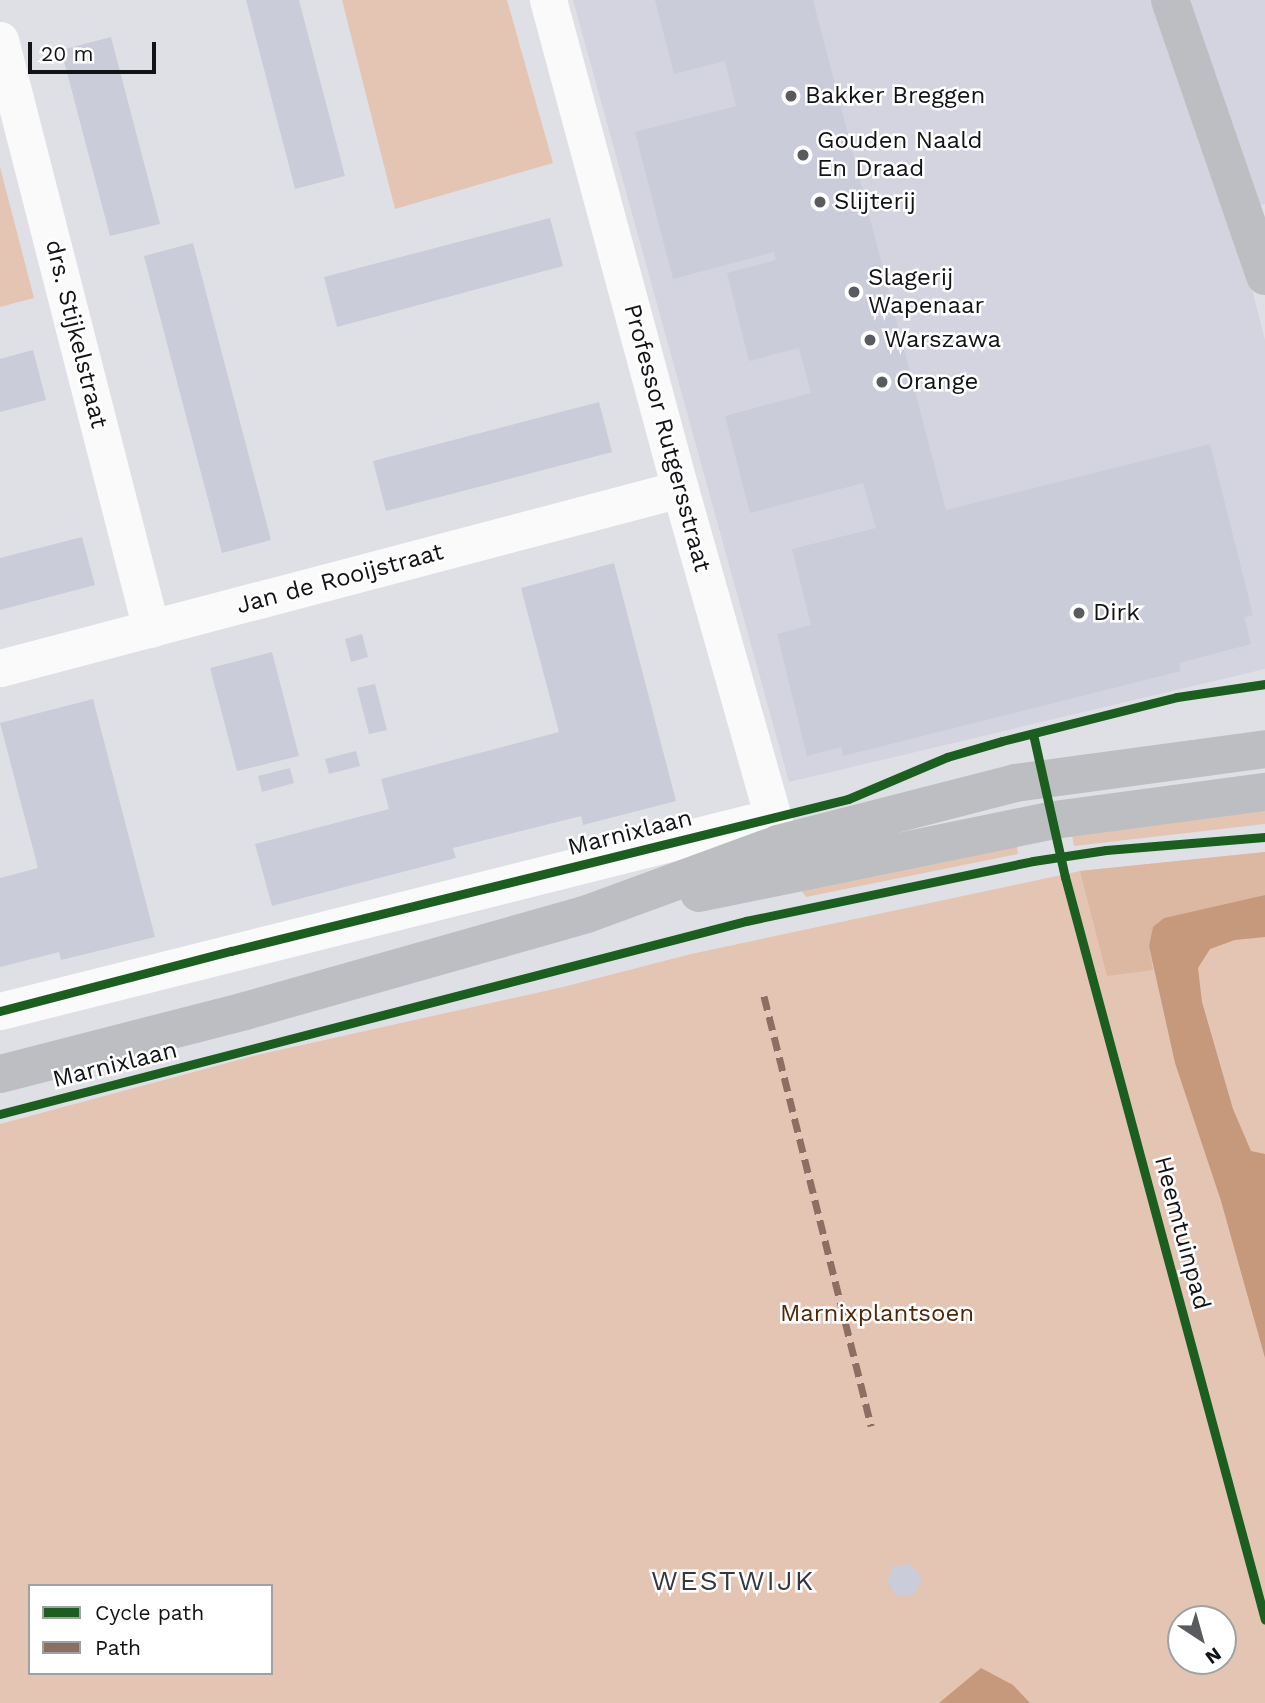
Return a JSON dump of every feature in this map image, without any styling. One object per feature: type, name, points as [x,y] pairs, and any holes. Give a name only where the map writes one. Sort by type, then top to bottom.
[{"type":"street","name":"Professor Rutgersstraat","points":[[548,0],[779,846]]},
{"type":"street","points":[[1170,0],[1265,276]]},
{"type":"street","name":"drs. Stijkelstraat","points":[[0,40],[151,629]]},
{"type":"street","name":"Jan de Rooijstraat","points":[[0,668],[680,489]]},
{"type":"street","name":"Marnixlaan","points":[[0,1012],[779,846],[1042,776],[1265,749]]},
{"type":"street","name":"Marnixlaan","points":[[0,1074],[246,1011],[587,914],[779,846],[1054,820],[1265,792]]},
{"type":"shaded area","points":[[573,0],[1265,0],[1265,204],[1233,215],[1265,340],[1265,669],[789,782]]},
{"type":"shaded area","points":[[1265,852],[1265,895],[1164,918],[1153,927],[1149,946],[1153,970],[1107,976],[1080,871]]},
{"type":"shaded area","points":[[1265,895],[1265,937],[1235,940],[1210,949],[1198,968],[1202,1002],[1233,1109],[1251,1151],[1265,1154],[1265,1358],[1221,1201],[1175,1063],[1149,946],[1153,927],[1164,918]]},
{"type":"shaded area","points":[[981,1668],[1013,1685],[1030,1703],[939,1703]]},
{"type":"green space","points":[[342,0],[507,0],[553,163],[395,209]]},
{"type":"green space","points":[[0,167],[34,298],[0,307]]},
{"type":"green space","points":[[1265,809],[1265,824],[1074,846],[1071,830]]},
{"type":"green space","points":[[1016,841],[1018,854],[806,897],[801,890]]},
{"type":"green space","name":"Marnixplantsoen","points":[[1265,852],[1265,1703],[0,1703],[0,1124],[257,1055],[563,987],[691,954],[1080,871]]},
{"type":"building","points":[[246,0],[299,0],[345,176],[295,189]]},
{"type":"building","points":[[655,0],[813,0],[946,510],[1210,444],[1253,615],[1244,617],[1251,644],[1179,663],[1181,671],[843,756],[841,747],[807,756],[777,634],[811,625],[792,549],[876,528],[863,483],[750,513],[725,416],[811,393],[799,348],[749,361],[727,273],[776,260],[774,252],[673,279],[635,132],[736,106],[725,61],[674,74]]},
{"type":"building","points":[[111,37],[160,224],[110,236],[61,50]]},
{"type":"building","points":[[550,218],[563,266],[337,327],[324,277]]},
{"type":"building","points":[[193,243],[271,540],[222,553],[144,256]]},
{"type":"building","points":[[33,350],[46,400],[0,412],[0,359]]},
{"type":"building","points":[[599,402],[612,452],[386,511],[373,461]]},
{"type":"building","points":[[82,537],[95,585],[0,610],[0,558]]},
{"type":"building","points":[[614,563],[676,801],[583,825],[581,816],[453,848],[456,858],[272,906],[255,844],[389,809],[381,779],[559,732],[521,588]]},
{"type":"building","points":[[362,634],[368,657],[351,662],[345,639]]},
{"type":"building","points":[[272,652],[299,756],[237,771],[210,668]]},
{"type":"building","points":[[375,684],[387,730],[369,734],[357,688]]},
{"type":"building","points":[[93,699],[155,937],[61,960],[59,952],[0,967],[0,878],[38,868],[0,723]]},
{"type":"building","points":[[356,751],[360,766],[329,774],[325,759]]},
{"type":"building","points":[[290,768],[294,783],[262,792],[258,776]]},
{"type":"building","points":[[910,1564],[922,1578],[915,1594],[897,1596],[887,1582],[893,1566]]},
{"type":"marked path","points":[[764,996],[871,1426]]},
{"type":"cycle path","points":[[0,1011],[231,951],[848,799],[947,757],[1002,741],[1177,697],[1265,684]]},
{"type":"cycle path","name":"Heemtuinpad","points":[[1033,734],[1065,877],[1265,1620]]},
{"type":"cycle path","points":[[0,1114],[746,921],[1033,861],[1106,850],[1265,837]]},
{"type":"place","name":"Bakker Breggen","points":[[791,96]]},
{"type":"place","name":"Gouden Naald En Draad","points":[[803,155]]},
{"type":"place","name":"Slijterij","points":[[820,202]]},
{"type":"place","name":"Slagerij Wapenaar","points":[[854,292]]},
{"type":"place","name":"Warszawa","points":[[870,340]]},
{"type":"place","name":"Orange","points":[[882,382]]},
{"type":"place","name":"Dirk","points":[[1079,613]]},
{"type":"district","name":"WESTWIJK","points":[[733,1581]]}]
